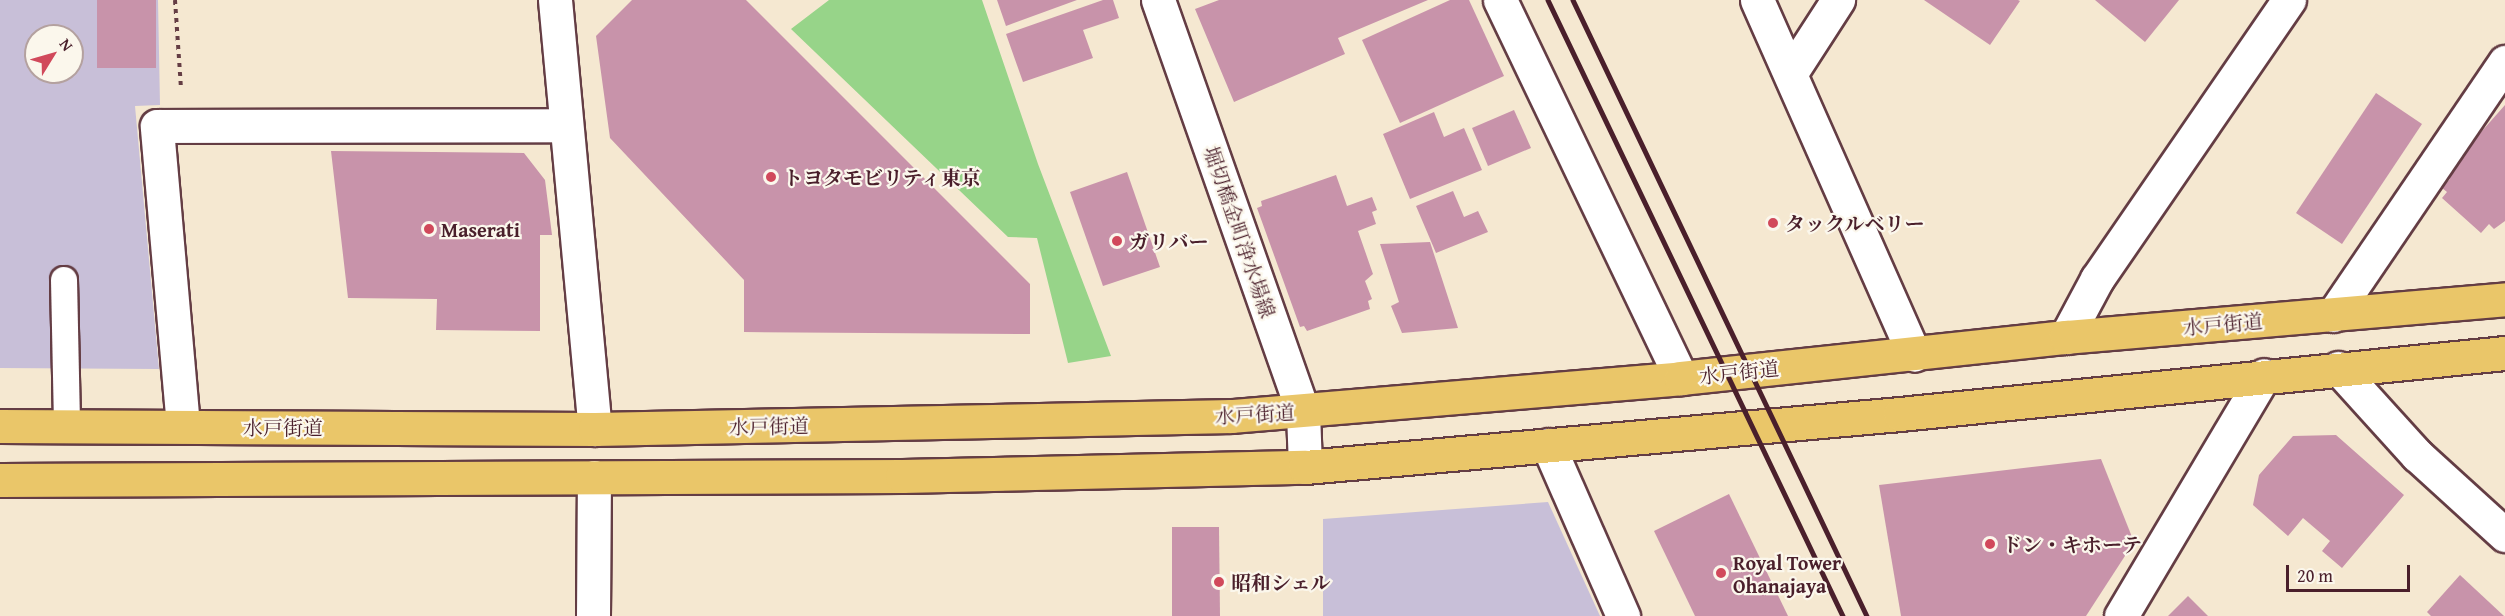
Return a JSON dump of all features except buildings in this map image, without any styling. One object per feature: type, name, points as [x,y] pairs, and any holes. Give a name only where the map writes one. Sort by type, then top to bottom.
[{"type":"highway","name":"水戸街道","points":[[0,426],[596,429],[1303,412],[1681,378],[2066,338],[2505,299]]},
{"type":"highway","points":[[0,480],[902,476],[1305,467],[1900,414],[2505,352]]},
{"type":"street","points":[[555,0],[596,429]]},
{"type":"street","name":"堀切橋金町浄水場線","points":[[1158,0],[1303,412],[1305,467]]},
{"type":"street","points":[[1500,0],[1681,378]]},
{"type":"street","points":[[1757,0],[1792,71],[1914,355]]},
{"type":"street","points":[[1792,71],[1838,0]]},
{"type":"street","points":[[2066,338],[2097,279],[2289,0]]},
{"type":"street","points":[[2333,315],[2505,62]]},
{"type":"street","points":[[183,426],[157,126],[566,125]]},
{"type":"street","points":[[2338,368],[2417,455],[2505,535]]},
{"type":"street","points":[[2121,616],[2264,375]]},
{"type":"street","points":[[1548,445],[1623,616]]},
{"type":"street","points":[[593,616],[594,477]]},
{"type":"lane","points":[[64,280],[67,426]]},
{"type":"path","points":[[175,0],[184,126]]},
{"type":"shaded area","points":[[0,0],[158,0],[160,105],[135,106],[159,369],[0,368]]},
{"type":"shaded area","points":[[1548,502],[1600,616],[1323,616],[1323,519]]},
{"type":"green space","points":[[829,0],[982,0],[1038,164],[1111,356],[1068,363],[1037,238],[1008,237],[791,29]]},
{"type":"railway","points":[[1548,0],[1843,616]]},
{"type":"railway","points":[[1573,0],[1867,616]]},
{"type":"place","name":"トヨタモビリティ東京","points":[[771,177]]},
{"type":"place","name":"タックルベリー","points":[[1773,223]]},
{"type":"place","name":"Maserati","points":[[429,229]]},
{"type":"place","name":"ガリバー","points":[[1117,241]]},
{"type":"place","name":"ドン・キホーテ","points":[[1990,544]]},
{"type":"place","name":"Royal Tower Ohanajaya","points":[[1721,573]]},
{"type":"place","name":"昭和シェル","points":[[1219,582]]}]
